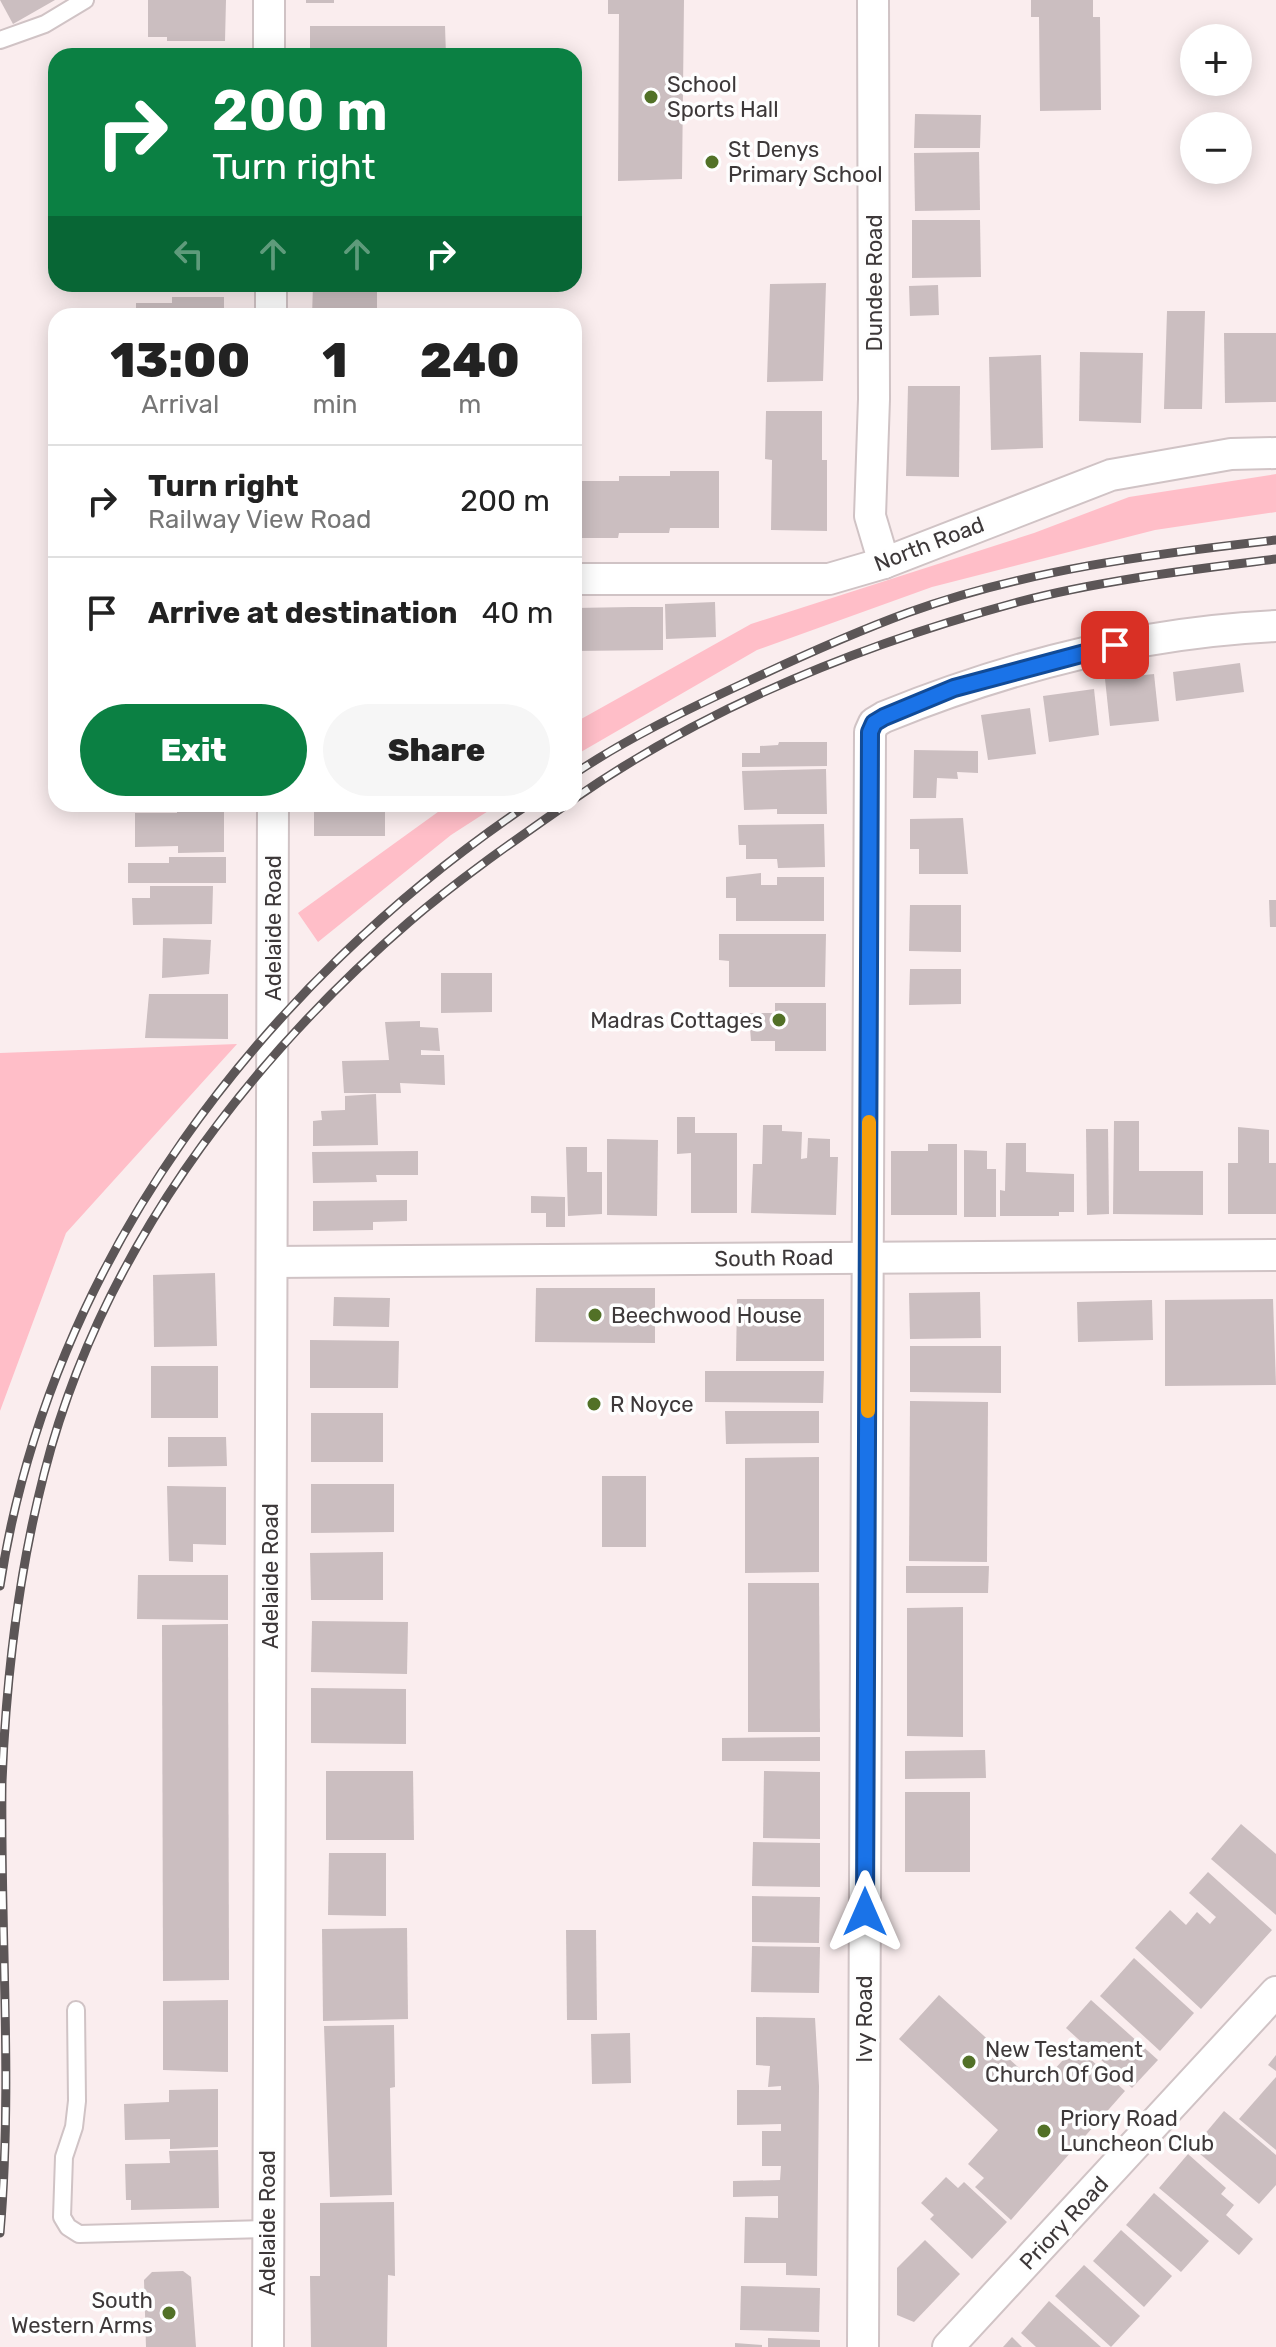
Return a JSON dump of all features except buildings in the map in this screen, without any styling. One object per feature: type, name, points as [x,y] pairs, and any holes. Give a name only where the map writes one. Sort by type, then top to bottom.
[{"type":"street","points":[[269,0],[269,48]]},
{"type":"street","name":"Dundee Road","points":[[873,0],[874,399],[870,516],[884,563]]},
{"type":"street","name":"North Road","points":[[582,579],[829,579],[884,563],[1111,475],[1231,454],[1276,453]]},
{"type":"street","name":"Ivy Road","points":[[863,2347],[870,732],[874,723],[884,717],[954,688],[1065,656],[1165,635],[1276,626]]},
{"type":"street","name":"Adelaide Road","points":[[268,2347],[273,812]]},
{"type":"street","name":"South Road","points":[[272,1262],[1276,1255]]},
{"type":"street","name":"Priory Road","points":[[948,2347],[1276,1992]]},
{"type":"lane","points":[[0,40],[45,24],[85,0]]},
{"type":"lane","points":[[76,2010],[77,2101],[74,2127],[64,2157],[62,2217],[68,2227],[79,2234],[267,2229]]},
{"type":"shaded area","points":[[1276,474],[1276,512],[1155,530],[932,587],[757,650],[582,751],[582,719],[751,624],[1034,533],[1129,497]]},
{"type":"shaded area","points":[[438,812],[487,812],[451,835],[318,942],[298,913]]},
{"type":"shaded area","points":[[237,1044],[66,1233],[0,1411],[0,1053]]},
{"type":"railway","points":[[582,769],[656,726],[761,675],[865,629],[952,598],[997,585],[1089,566],[1276,540]]},
{"type":"railway","points":[[582,794],[677,735],[732,707],[787,682],[902,638],[1018,602],[1082,588],[1146,576],[1276,559]]},
{"type":"railway","points":[[0,1586],[26,1467],[66,1352],[119,1244],[183,1141],[257,1045],[341,957],[432,876],[518,812]]},
{"type":"railway","points":[[0,2233],[6,2120],[2,1782],[7,1705],[27,1550],[44,1474],[69,1394],[101,1316],[140,1242],[184,1171],[289,1038],[409,922],[556,812]]},
{"type":"slow traffic","points":[[868,1411],[869,1122]]},
{"type":"place","name":"School Sports Hall","points":[[651,97]]},
{"type":"place","name":"St Denys Primary School","points":[[712,162]]},
{"type":"place","name":"Madras Cottages","points":[[779,1020]]},
{"type":"place","name":"Beechwood House","points":[[595,1315]]},
{"type":"place","name":"R Noyce","points":[[594,1404]]},
{"type":"place","name":"New Testament Church Of God","points":[[969,2062]]},
{"type":"place","name":"Priory Road Luncheon Club","points":[[1044,2131]]},
{"type":"place","name":"South Western Arms","points":[[169,2313]]},
{"type":"route","points":[[865,1912],[870,732],[874,723],[884,717],[954,688],[1115,645]]}]
